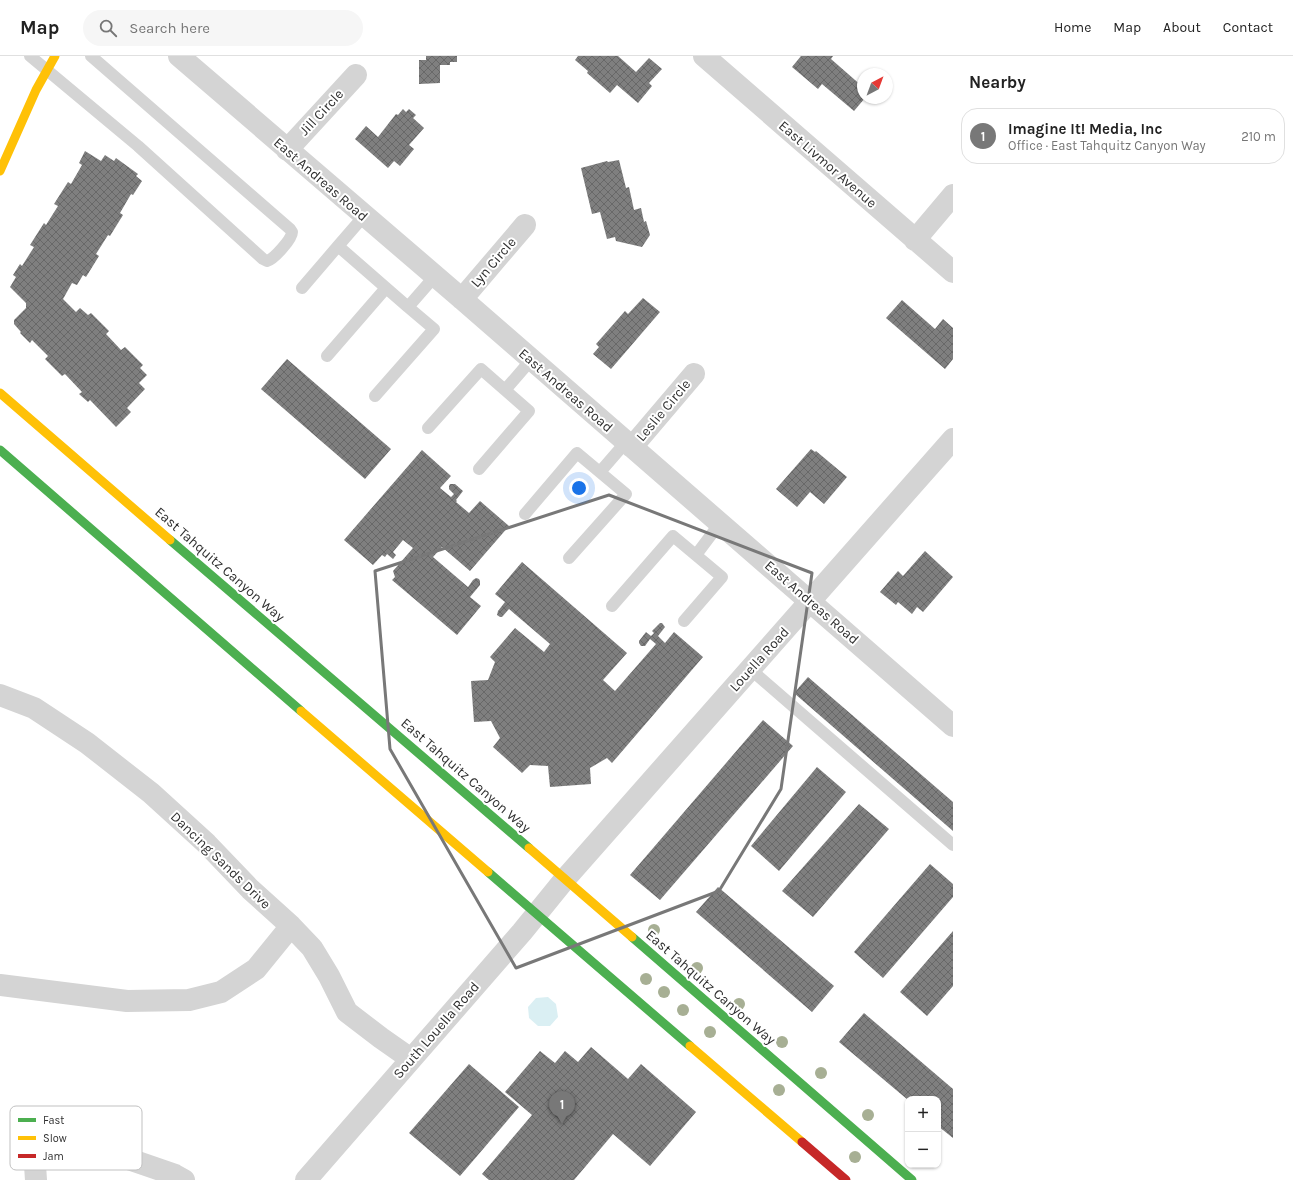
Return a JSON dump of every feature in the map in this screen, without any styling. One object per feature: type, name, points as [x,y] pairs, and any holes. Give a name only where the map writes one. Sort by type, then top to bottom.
[{"type":"main road","points":[[0,171],[36,90],[55,56]]},
{"type":"main road","name":"East Tahquitz Canyon Way","points":[[0,394],[912,1180]]},
{"type":"main road","points":[[0,450],[846,1180]]},
{"type":"street","name":"East Andreas Road","points":[[179,56],[462,299],[953,726]]},
{"type":"street","name":"East Livmor Avenue","points":[[704,56],[953,272]]},
{"type":"street","name":"Jill Circle","points":[[287,150],[356,75]]},
{"type":"street","points":[[915,240],[953,195]]},
{"type":"street","name":"Lyn Circle","points":[[462,299],[525,225]]},
{"type":"street","name":"Leslie Circle","points":[[629,444],[694,374]]},
{"type":"street","name":"Louella Road","points":[[564,879],[953,439]]},
{"type":"street","name":"Dancing Sands Drive","points":[[0,695],[34,708],[87,743],[151,793],[207,844],[250,889],[291,926],[312,948],[347,1012],[411,1059]]},
{"type":"street","name":"South Louella Road","points":[[306,1180],[536,914],[564,879]]},
{"type":"street","points":[[0,985],[127,1001],[189,1000],[220,992],[256,968],[291,926]]},
{"type":"street","points":[[142,1164],[175,1175],[184,1180]]},
{"type":"street","points":[[35,1170],[36,1180]]},
{"type":"lane","points":[[30,56],[138,146],[263,259],[267,261],[272,258],[290,239],[292,232],[290,229],[91,56]]},
{"type":"lane","points":[[302,288],[364,216]]},
{"type":"lane","points":[[338,246],[434,329],[375,396]]},
{"type":"lane","points":[[408,307],[435,276]]},
{"type":"lane","points":[[327,356],[386,288]]},
{"type":"lane","points":[[505,390],[531,360]]},
{"type":"lane","points":[[428,428],[481,370],[529,411],[479,469]]},
{"type":"lane","points":[[600,472],[629,444]]},
{"type":"lane","points":[[525,514],[577,453],[626,494],[569,558]]},
{"type":"lane","points":[[696,555],[720,523]]},
{"type":"lane","points":[[612,606],[673,536],[722,577],[684,621]]},
{"type":"lane","points":[[750,669],[953,845]]},
{"type":"highlighted area","points":[[609,495],[812,573],[781,789],[719,891],[516,968],[390,749],[375,571]]},
{"type":"shaded area","points":[[548,997],[556,1004],[558,1017],[550,1026],[538,1026],[529,1018],[528,1007],[536,998]]},
{"type":"building","points":[[426,56],[457,56],[457,62],[450,62],[450,65],[440,65],[440,83],[419,84],[419,60],[426,60]]},
{"type":"building","points":[[578,56],[618,56],[636,72],[649,58],[662,69],[649,83],[652,86],[638,103],[617,85],[610,93],[587,73],[588,71],[575,60]]},
{"type":"building","points":[[801,56],[833,56],[831,59],[857,82],[857,104],[860,104],[854,111],[822,84],[818,89],[792,67]]},
{"type":"building","points":[[403,109],[406,112],[409,109],[416,115],[413,118],[424,128],[409,145],[414,149],[400,166],[394,161],[388,168],[355,139],[366,126],[378,137],[396,114],[398,115]]},
{"type":"building","points":[[85,151],[101,161],[105,155],[114,161],[116,158],[138,174],[136,176],[142,181],[133,195],[131,194],[120,213],[123,215],[110,236],[108,235],[96,254],[99,256],[86,277],[83,275],[77,285],[72,283],[63,299],[76,312],[80,308],[88,315],[91,313],[109,331],[106,334],[121,350],[125,347],[143,365],[140,368],[147,375],[139,383],[145,389],[127,408],[131,412],[116,427],[90,400],[88,402],[79,394],[82,392],[65,374],[62,376],[45,359],[48,356],[32,340],[30,343],[20,333],[21,332],[14,324],[14,320],[26,308],[26,303],[10,287],[16,277],[13,275],[20,264],[22,266],[34,247],[30,245],[44,223],[46,225],[58,206],[54,204],[68,182],[71,184],[82,165],[79,163]]},
{"type":"building","points":[[619,160],[626,188],[629,187],[634,210],[641,208],[644,222],[646,221],[650,235],[642,247],[616,241],[615,237],[607,239],[600,212],[592,214],[581,168],[607,161]]},
{"type":"building","points":[[643,298],[660,312],[611,369],[593,354],[599,347],[596,344],[625,311],[628,314]]},
{"type":"building","points":[[902,300],[935,329],[943,319],[953,328],[953,359],[945,369],[886,318]]},
{"type":"building","points":[[287,359],[391,449],[365,479],[261,389]]},
{"type":"building","points":[[811,449],[815,452],[816,451],[847,477],[824,504],[810,492],[797,507],[776,489]]},
{"type":"building","points":[[422,450],[451,476],[440,488],[451,497],[454,494],[449,489],[450,484],[455,484],[463,491],[456,502],[469,513],[480,501],[509,526],[470,571],[442,547],[433,557],[468,587],[476,578],[480,581],[480,585],[470,597],[481,606],[457,635],[392,580],[395,577],[393,571],[413,548],[403,540],[393,552],[396,555],[393,559],[387,554],[385,557],[382,555],[373,565],[344,540]]},
{"type":"building","points":[[925,551],[953,577],[923,612],[917,607],[912,614],[898,602],[896,605],[880,592],[898,571],[903,576]]},
{"type":"building","points":[[522,562],[627,653],[603,680],[615,691],[656,644],[650,639],[645,646],[641,646],[639,641],[646,632],[651,636],[654,633],[652,631],[660,623],[662,623],[665,627],[658,636],[665,643],[674,632],[703,657],[612,763],[607,758],[590,768],[591,784],[550,787],[548,766],[530,765],[522,773],[493,747],[500,738],[491,721],[474,722],[471,681],[488,680],[495,662],[490,657],[515,628],[544,652],[550,644],[509,609],[502,617],[497,615],[498,611],[505,602],[495,594]]},
{"type":"building","points":[[808,677],[953,802],[953,831],[794,693]]},
{"type":"building","points":[[763,720],[793,746],[660,900],[630,875]]},
{"type":"building","points":[[817,767],[846,792],[779,871],[751,846]]},
{"type":"building","points":[[859,804],[889,829],[813,917],[782,891]]},
{"type":"building","points":[[930,864],[953,884],[953,897],[883,978],[854,952]]},
{"type":"building","points":[[718,887],[834,986],[812,1012],[696,912]]},
{"type":"building","points":[[953,931],[953,986],[927,1016],[900,992]]},
{"type":"building","points":[[864,1013],[953,1089],[953,1138],[941,1128],[941,1096],[905,1096],[905,1097],[839,1042]]},
{"type":"building","points":[[591,1047],[628,1079],[641,1064],[696,1112],[650,1166],[613,1134],[574,1180],[489,1180],[482,1174],[532,1115],[505,1092],[540,1051],[555,1063],[565,1051],[578,1062]]},
{"type":"building","points":[[469,1064],[519,1107],[460,1176],[409,1133]]},
{"type":"traffic: fast","points":[[0,450],[301,711]]},
{"type":"traffic: fast","points":[[170,540],[529,848]]},
{"type":"traffic: fast","points":[[488,872],[690,1046]]},
{"type":"traffic: fast","points":[[632,937],[912,1180]]},
{"type":"traffic: slow","points":[[0,171],[36,90],[55,56]]},
{"type":"traffic: slow","points":[[0,393],[170,540]]},
{"type":"traffic: slow","points":[[301,711],[488,872]]},
{"type":"traffic: slow","points":[[529,848],[632,937]]},
{"type":"traffic: slow","points":[[690,1046],[802,1142]]},
{"type":"traffic: jam","points":[[802,1142],[846,1180]]},
{"type":"place","name":"Imagine It! Media, Inc","points":[[562,1124]]}]
